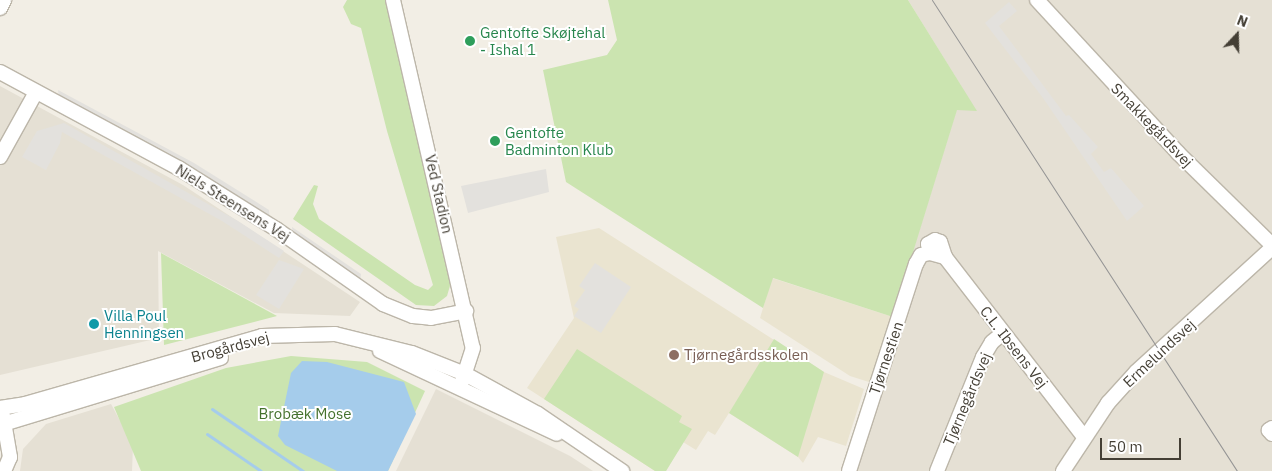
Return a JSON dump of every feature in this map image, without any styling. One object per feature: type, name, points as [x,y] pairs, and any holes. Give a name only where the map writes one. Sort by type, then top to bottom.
[{"type":"street","points":[[0,8],[4,0]]},
{"type":"street","name":"Ved Stadion","points":[[393,0],[474,348],[460,387]]},
{"type":"street","name":"Smakkegårdsvej","points":[[1037,0],[1106,78],[1272,247]]},
{"type":"street","name":"Niels Steensens Vej","points":[[0,72],[147,150],[229,199],[383,304],[413,316],[431,318],[466,311]]},
{"type":"street","points":[[0,157],[36,92]]},
{"type":"street","name":"Ermelundsvej","points":[[1063,471],[1108,403],[1136,372],[1272,247]]},
{"type":"street","name":"C.L. Ibsens Vej","points":[[930,253],[944,252],[1003,333],[1084,437]]},
{"type":"street","name":"Tjørnestien","points":[[849,471],[916,264],[921,255],[930,253]]},
{"type":"street","name":"Brogårdsvej","points":[[1,408],[25,404],[262,336],[289,333],[360,338],[466,374],[510,406],[574,441],[622,471]]},
{"type":"street","name":"Tjørnegårdsvej","points":[[937,471],[983,357],[992,342],[1003,333]]},
{"type":"street","name":"Brogårdsvej","points":[[2,425],[244,350],[290,343],[334,343],[380,351],[460,387],[510,406]]},
{"type":"street","points":[[1,408],[2,425],[10,457],[4,471]]},
{"type":"street","points":[[1272,428],[1269,430],[1272,434]]},
{"type":"shaded area","points":[[908,0],[1272,0],[1272,471],[845,471],[963,89]]},
{"type":"shaded area","points":[[1009,2],[1017,11],[999,26],[1066,116],[1069,115],[1098,147],[1091,154],[1104,172],[1111,168],[1144,206],[1127,221],[1043,98],[985,23]]},
{"type":"shaded area","points":[[0,86],[183,185],[360,302],[350,316],[274,313],[158,251],[159,338],[0,375]]},
{"type":"shaded area","points":[[58,90],[194,163],[269,210],[270,220],[59,99]]},
{"type":"shaded area","points":[[64,123],[238,221],[284,251],[279,258],[222,221],[62,132],[60,143],[46,170],[22,157],[37,131]]},
{"type":"shaded area","points":[[546,169],[549,192],[468,213],[461,186]]},
{"type":"shaded area","points":[[292,227],[361,274],[360,283],[293,235]]},
{"type":"shaded area","name":"Tjørnegårdsskolen","points":[[599,228],[824,372],[864,389],[846,446],[818,437],[803,463],[798,457],[729,413],[715,435],[708,431],[696,450],[683,442],[666,471],[655,471],[527,388],[574,318],[556,237]]},
{"type":"shaded area","points":[[279,260],[304,269],[279,309],[256,295]]},
{"type":"shaded area","points":[[595,263],[631,287],[601,333],[574,316],[579,309],[574,306],[585,290],[579,286]]},
{"type":"shaded area","points":[[772,278],[893,317],[872,383],[850,376],[760,318]]},
{"type":"shaded area","points":[[436,389],[570,456],[593,471],[396,471]]},
{"type":"shaded area","points":[[111,404],[133,445],[132,471],[20,471],[23,449],[46,424]]},
{"type":"green space","points":[[347,0],[385,0],[452,279],[447,296],[434,306],[416,305],[293,219],[314,185],[318,186],[313,204],[319,219],[415,285],[428,290],[433,285],[387,131],[361,28],[351,24],[343,7]]},
{"type":"green space","points":[[608,0],[908,0],[977,111],[957,110],[893,317],[773,278],[763,308],[566,182],[543,70],[607,55],[617,40]]},
{"type":"green space","points":[[161,253],[277,316],[164,345]]},
{"type":"green space","points":[[774,339],[824,372],[798,457],[729,413]]},
{"type":"green space","points":[[577,349],[682,416],[679,422],[692,429],[666,471],[655,471],[544,399]]},
{"type":"green space","name":"Brobæk Mose","points":[[291,356],[367,362],[425,391],[388,471],[141,471],[114,407],[226,368]]},
{"type":"water","points":[[302,361],[327,362],[404,382],[416,414],[388,471],[337,471],[285,445],[278,436],[291,373]]},
{"type":"waterway","points":[[212,409],[303,471]]},
{"type":"waterway","points":[[207,434],[261,471]]},
{"type":"tram line","points":[[932,0],[1237,471]]},
{"type":"place","name":"Gentofte Skøjtehal - Ishal 1","points":[[470,41]]},
{"type":"place","name":"Gentofte Badminton Klub","points":[[495,141]]},
{"type":"place","name":"Villa Poul Henningsen","points":[[94,324]]},
{"type":"place","name":"Tjørnegårdsskolen","points":[[674,355]]}]
